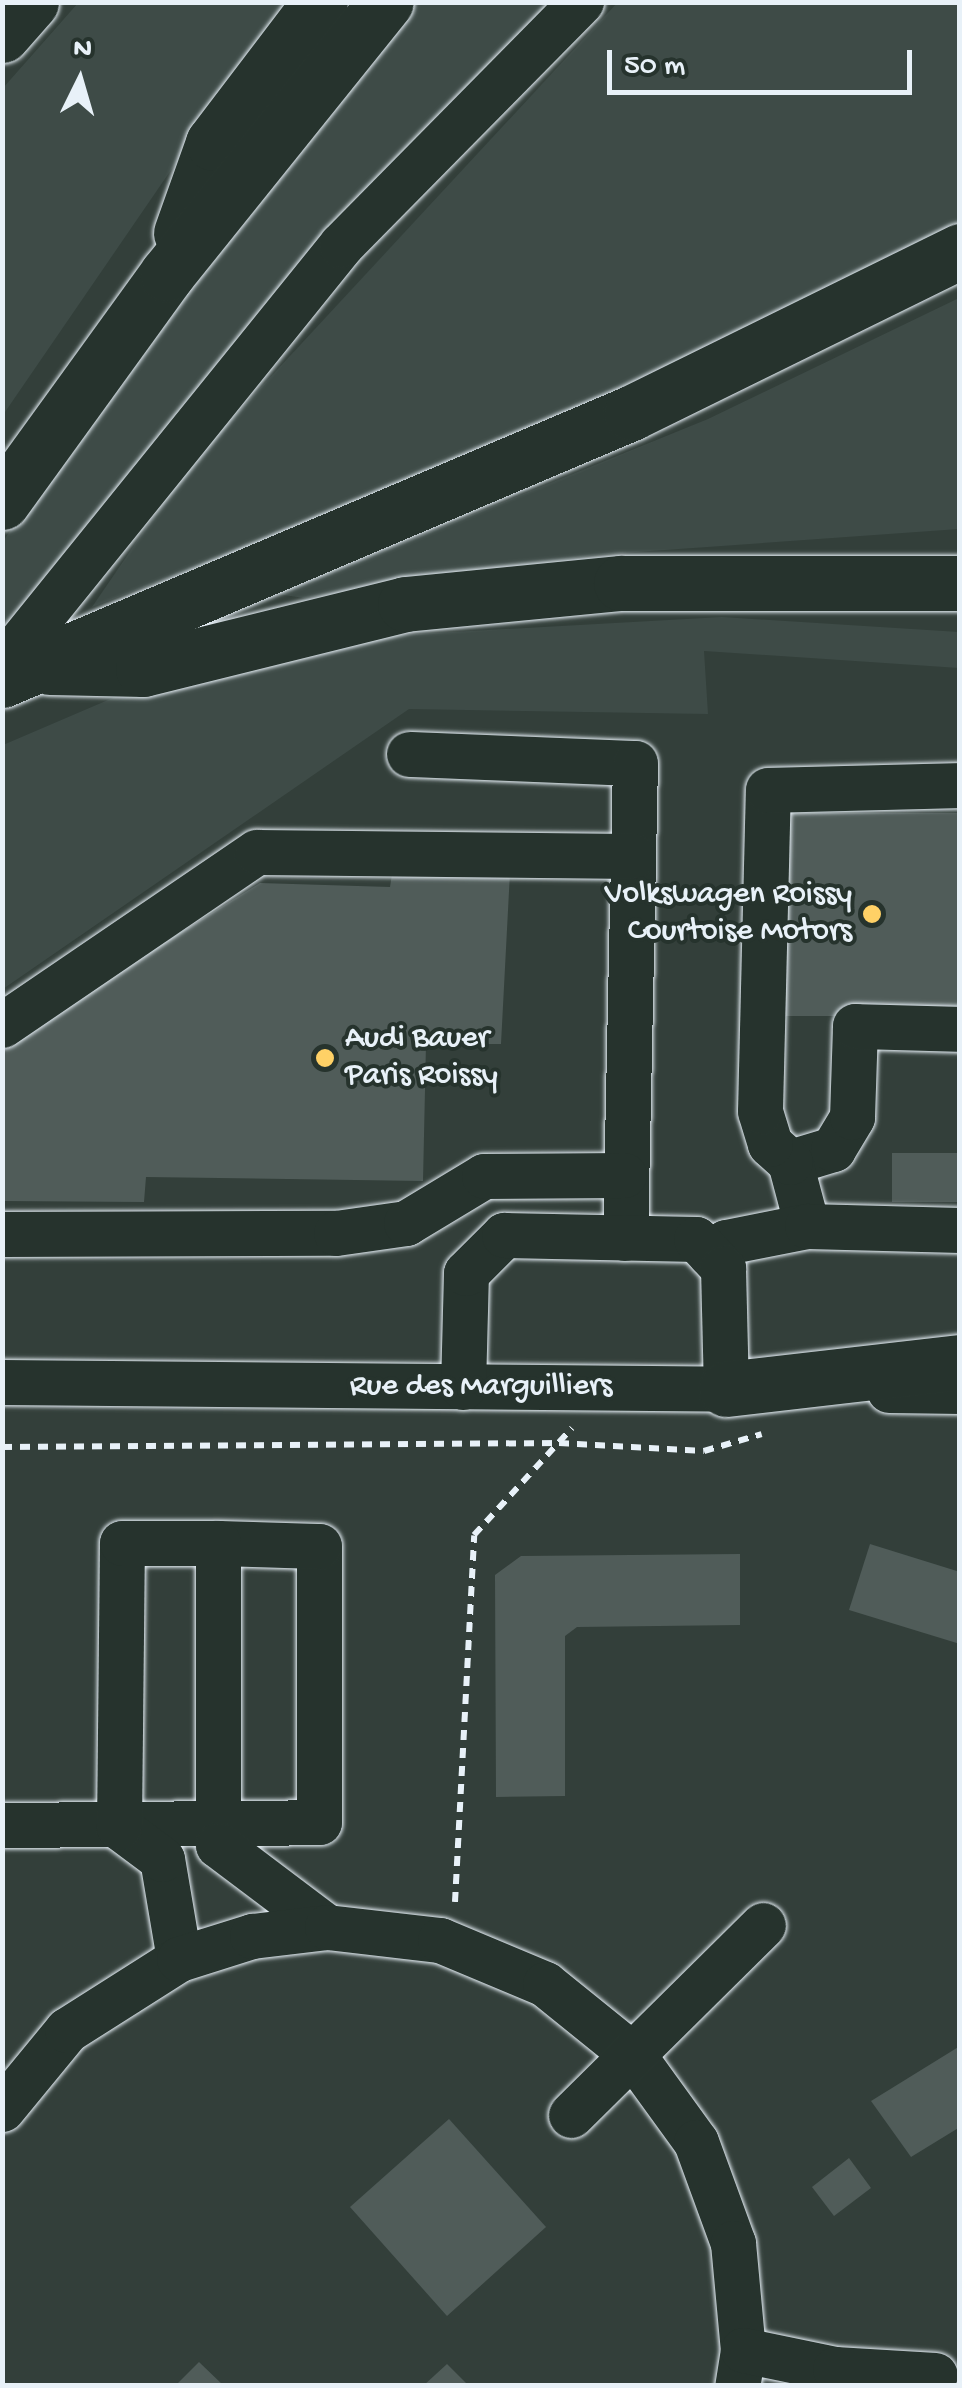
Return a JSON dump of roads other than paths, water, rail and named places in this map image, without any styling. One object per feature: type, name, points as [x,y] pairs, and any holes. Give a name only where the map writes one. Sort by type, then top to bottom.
[{"type":"main road","points":[[2,35],[31,2]]},
{"type":"main road","points":[[167,274],[214,142],[320,2]]},
{"type":"main road","points":[[2,502],[167,274],[386,2]]},
{"type":"main road","points":[[12,670],[631,413],[960,251]]},
{"type":"main road","points":[[788,578],[882,556],[960,556]]},
{"type":"main road","points":[[12,670],[143,669],[406,604],[788,578],[960,583]]},
{"type":"main road","points":[[788,578],[862,608],[960,612]]},
{"type":"main road","points":[[726,1388],[960,1362]]},
{"type":"street","points":[[12,670],[342,245],[582,2]]},
{"type":"street","points":[[409,754],[636,763],[625,1238]]},
{"type":"street","points":[[806,1226],[790,1162],[770,1144],[760,1112],[768,790],[960,785]]},
{"type":"street","points":[[2,1025],[257,852],[633,856]]},
{"type":"street","points":[[790,1162],[834,1149],[852,1117],[855,1026],[960,1029]]},
{"type":"street","points":[[2,1234],[336,1233],[406,1222],[484,1176],[624,1175]]},
{"type":"street","points":[[710,1254],[726,1242],[806,1226],[960,1230]]},
{"type":"street","points":[[463,1387],[466,1273],[504,1234],[696,1239],[723,1268],[726,1388]]},
{"type":"street","name":"Rue des Marguilliers","points":[[2,1382],[960,1391]]},
{"type":"street","points":[[2,1826],[118,1826],[218,1826],[320,1822],[320,1546],[122,1542],[118,1826]]},
{"type":"street","points":[[218,1544],[218,1846],[327,1927]]},
{"type":"street","points":[[118,1826],[162,1859],[179,1959]]},
{"type":"street","points":[[571,2115],[763,1925]]},
{"type":"street","points":[[2,2110],[67,2030],[179,1959],[252,1936],[327,1927],[440,1940],[545,1984],[633,2055],[696,2142],[733,2243],[740,2368],[935,2376]]},
{"type":"place","name":"Volkswagen Roissy Courtoise Motors","points":[[872,914]]},
{"type":"place","name":"Audi Bauer Paris Roissy","points":[[325,1058]]}]
